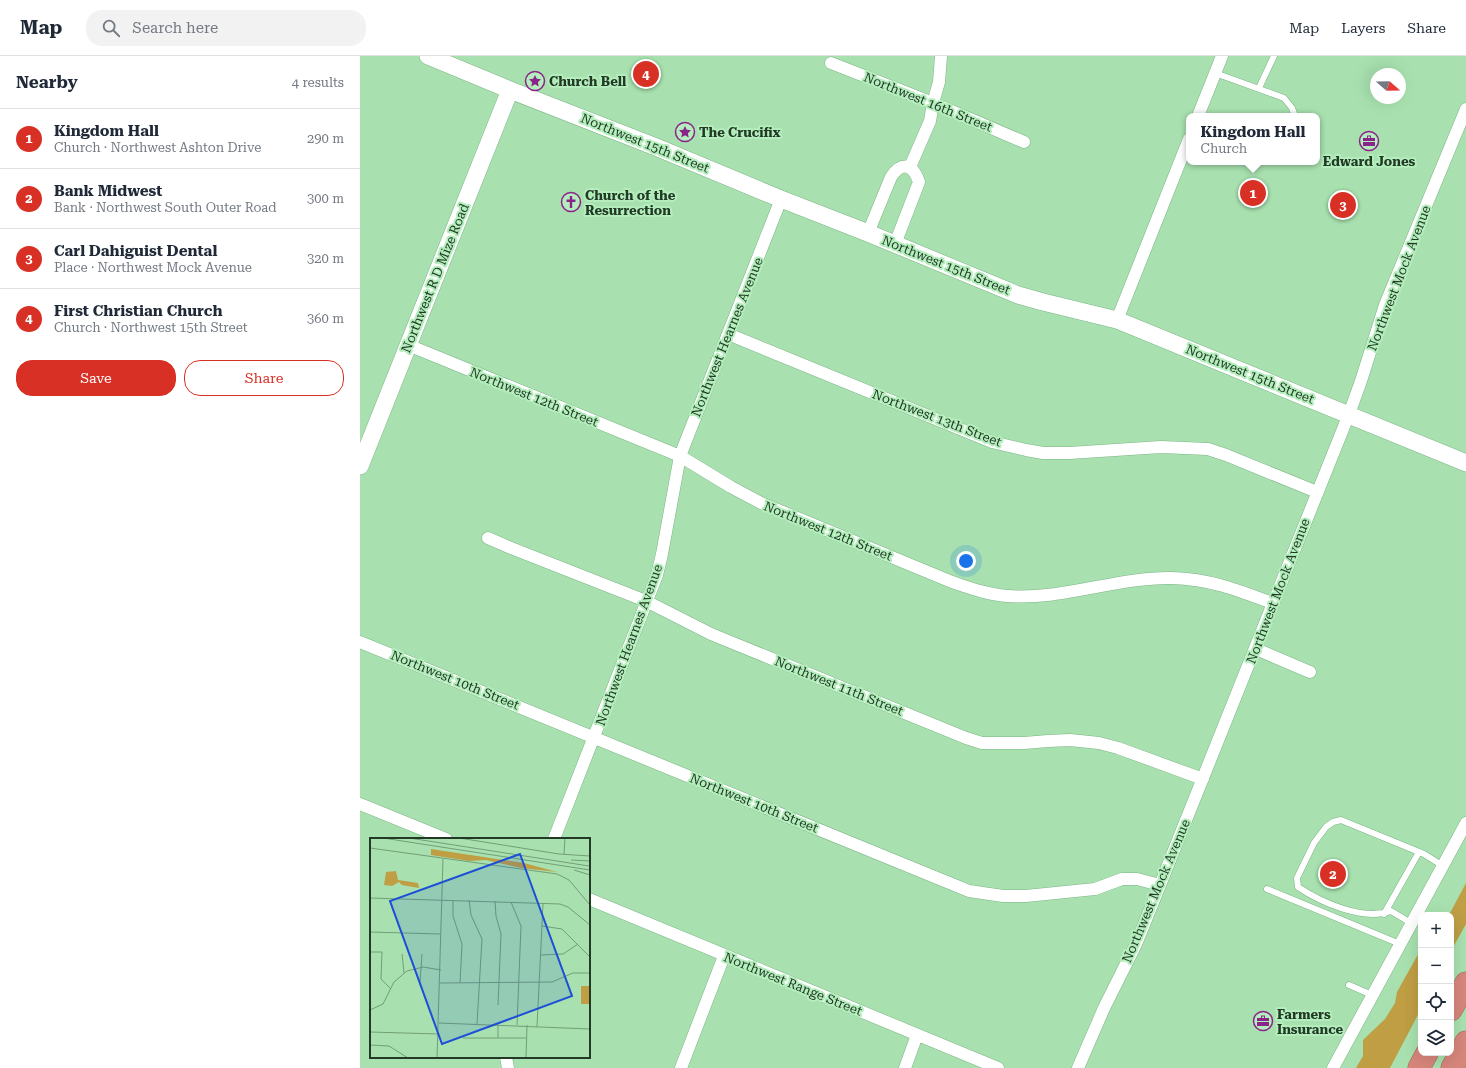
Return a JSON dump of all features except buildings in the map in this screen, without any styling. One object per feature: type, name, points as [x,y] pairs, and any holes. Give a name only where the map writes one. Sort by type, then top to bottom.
[{"type":"highway","points":[[1454,1005],[1466,983]]},
{"type":"highway","points":[[1452,1068],[1466,1042]]},
{"type":"highway","points":[[1419,1068],[1426,1056]]},
{"type":"street","points":[[910,167],[930,121],[939,82],[941,56]]},
{"type":"street","points":[[1199,113],[1222,56]]},
{"type":"street","name":"Northwest 15th Street","points":[[431,57],[1018,295],[1116,320],[1466,463]]},
{"type":"street","name":"Northwest 16th Street","points":[[831,63],[933,103],[1024,142]]},
{"type":"street","name":"Northwest R D Mize Road","points":[[360,466],[510,90]]},
{"type":"street","name":"Northwest Mock Avenue","points":[[1078,1068],[1104,1008],[1136,944],[1256,649],[1272,603],[1349,414],[1385,306],[1466,109]]},
{"type":"street","points":[[1116,320],[1186,146]]},
{"type":"street","points":[[868,233],[890,177],[894,172],[903,167],[910,167],[915,171],[919,182],[895,244]]},
{"type":"street","name":"Northwest Hearnes Avenue","points":[[554,838],[657,575],[680,456],[781,199]]},
{"type":"street","name":"Northwest 13th Street","points":[[728,334],[992,442],[1043,453],[1069,453],[1161,447],[1208,449],[1317,492]]},
{"type":"street","name":"Northwest 12th Street","points":[[408,345],[680,456],[731,487],[761,503],[952,582],[999,596],[1023,596],[1044,595],[1142,580],[1171,578],[1200,580],[1224,585],[1272,603]]},
{"type":"street","name":"Northwest 11th Street","points":[[488,538],[646,601],[711,634],[966,738],[982,743],[1024,743],[1048,740],[1070,740],[1098,743],[1118,748],[1203,779]]},
{"type":"street","name":"Northwest 10th Street","points":[[360,642],[969,891],[1003,896],[1026,896],[1095,889],[1122,880],[1137,879],[1160,885]]},
{"type":"street","points":[[1256,649],[1310,672]]},
{"type":"street","points":[[360,804],[444,838]]},
{"type":"street","points":[[1333,1068],[1466,824]]},
{"type":"street","name":"Northwest Range Street","points":[[590,899],[998,1068]]},
{"type":"street","points":[[680,1068],[724,956]]},
{"type":"street","points":[[905,1068],[917,1035]]},
{"type":"street","points":[[506,1058],[508,1068]]},
{"type":"lane","points":[[1259,88],[1274,56]]},
{"type":"lane","points":[[1215,73],[1284,98],[1294,113]]},
{"type":"lane","points":[[1412,923],[1391,911],[1384,914],[1370,915],[1353,912],[1310,895],[1298,887],[1297,878],[1314,843],[1326,827],[1333,822],[1340,820],[1419,852],[1443,866]]},
{"type":"lane","points":[[1384,914],[1419,852]]},
{"type":"lane","points":[[1267,889],[1400,944]]},
{"type":"lane","points":[[1349,985],[1372,995]]},
{"type":"shaded area","points":[[1466,883],[1466,924],[1454,946],[1454,912],[1451,912]]},
{"type":"shaded area","points":[[1418,954],[1418,1015],[1390,1068],[1356,1068],[1363,1056],[1363,1040],[1385,1019],[1395,1003],[1397,992]]},
{"type":"place","name":"First Christian Church","points":[[646,74]]},
{"type":"place","name":"Church Bell","points":[[535,81]]},
{"type":"place","name":"The Crucifix","points":[[685,132]]},
{"type":"place","name":"Edward Jones","points":[[1369,141]]},
{"type":"place","name":"Kingdom Hall","points":[[1253,193]]},
{"type":"place","name":"Church of the Resurrection","points":[[571,202]]},
{"type":"place","name":"Carl Dahiguist Dental","points":[[1343,205]]},
{"type":"place","name":"Bank Midwest","points":[[1333,874]]},
{"type":"place","name":"Farmers Insurance","points":[[1263,1021]]}]
